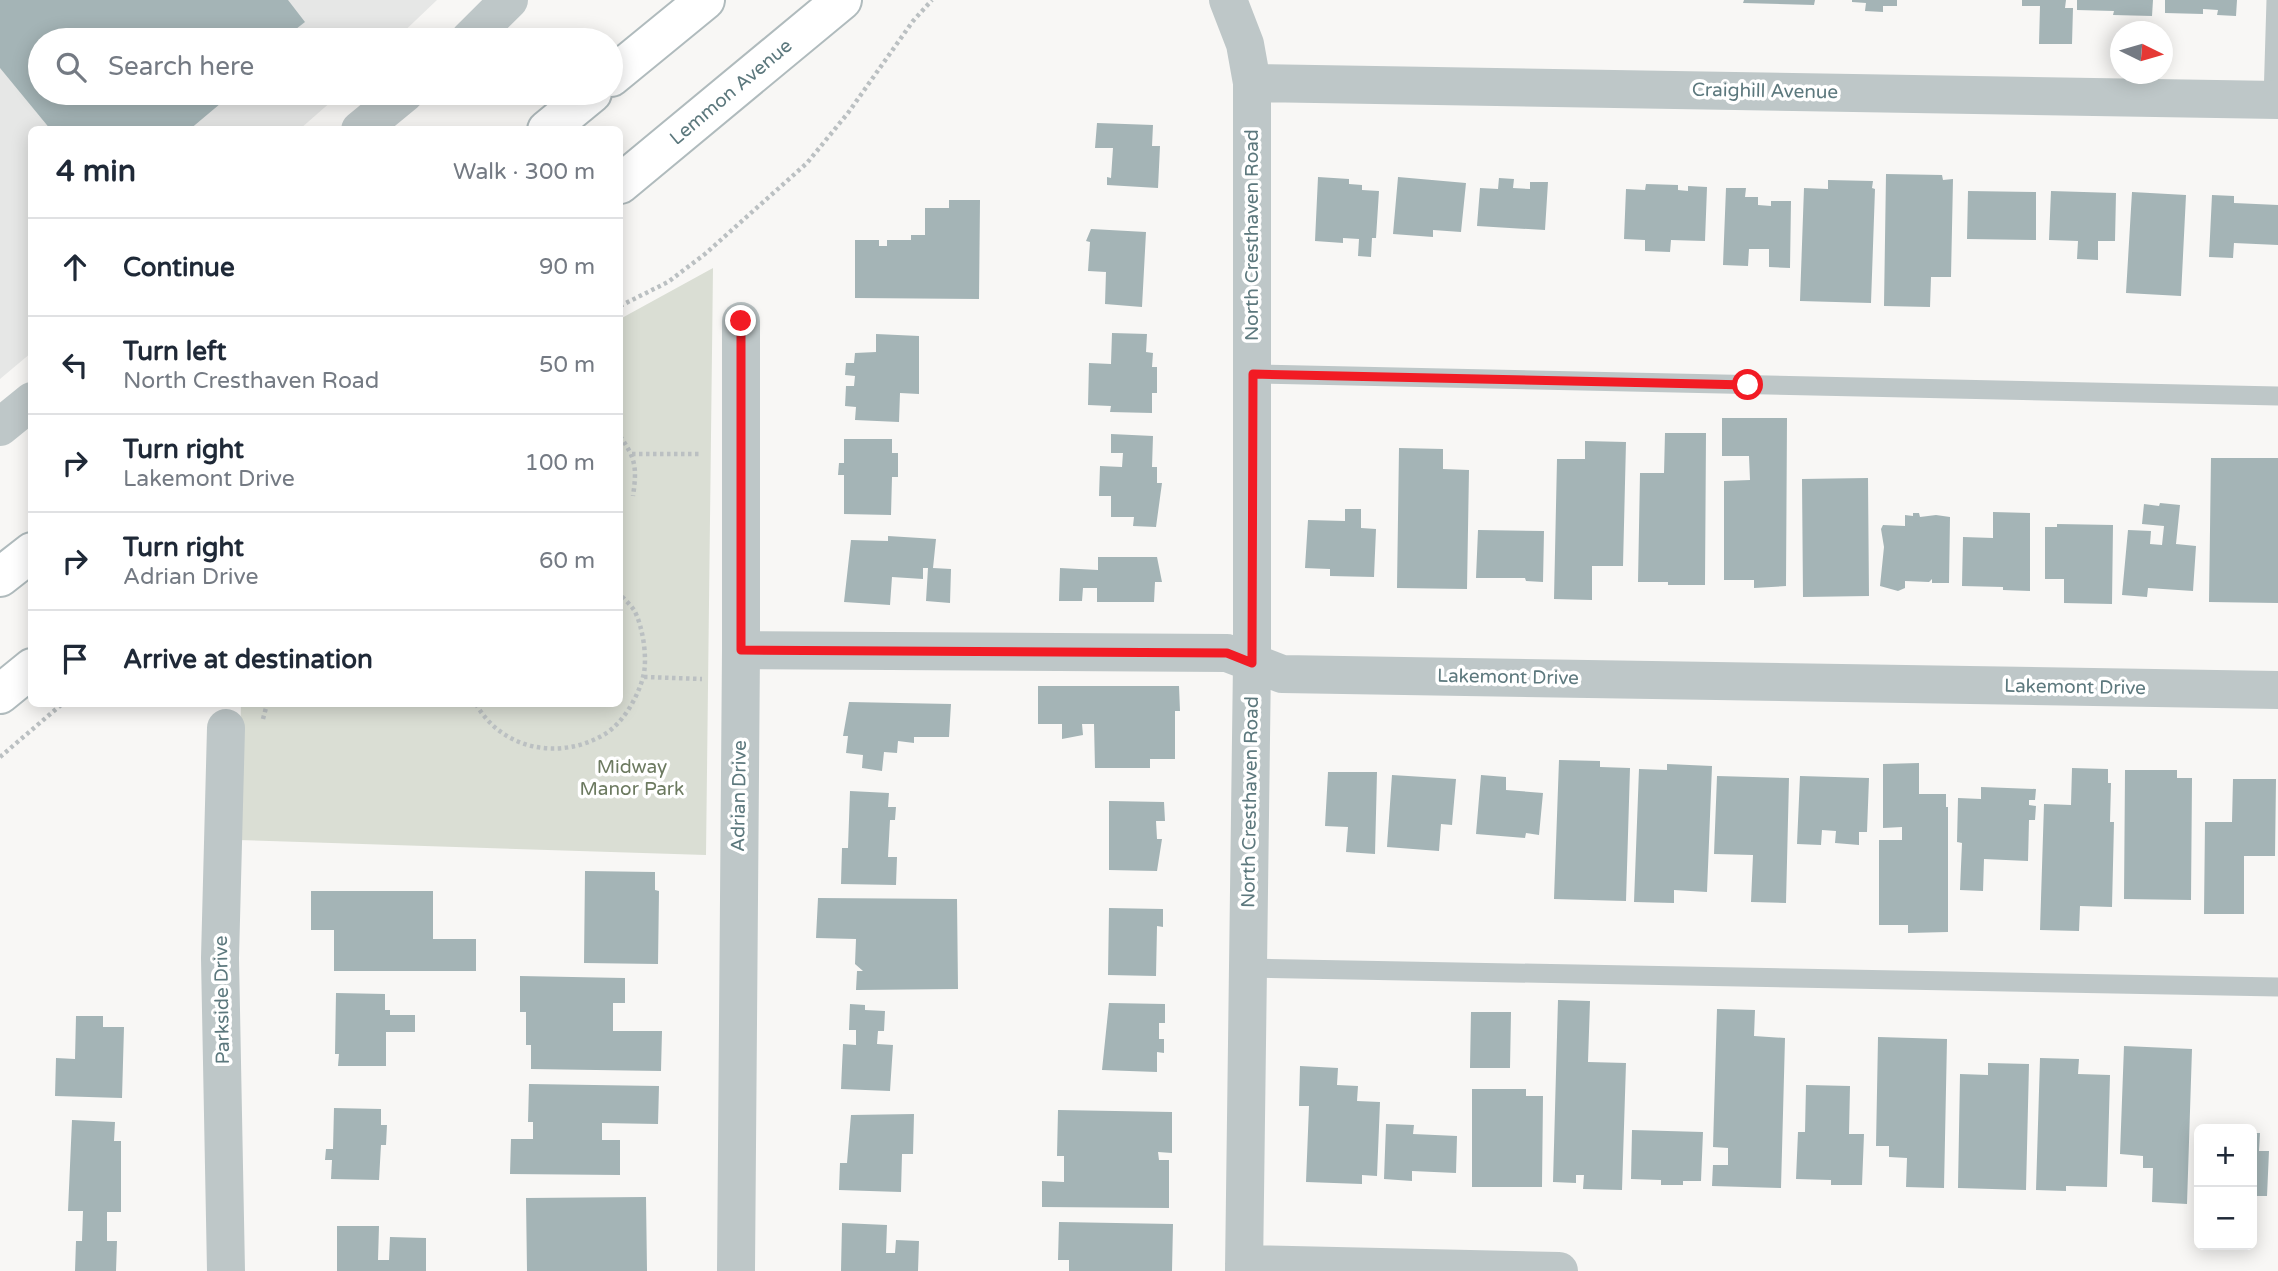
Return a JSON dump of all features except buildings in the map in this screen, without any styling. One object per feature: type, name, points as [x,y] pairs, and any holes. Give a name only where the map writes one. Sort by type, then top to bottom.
[{"type":"main road","points":[[623,67],[705,0]]},
{"type":"main road","name":"Lemmon Avenue","points":[[623,182],[842,0]]},
{"type":"main road","points":[[552,126],[577,105]]},
{"type":"main road","points":[[0,577],[28,555]]},
{"type":"main road","points":[[0,694],[28,671]]},
{"type":"street","points":[[481,28],[509,0]]},
{"type":"street","name":"North Cresthaven Road","points":[[1228,0],[1245,44],[1252,83],[1252,663],[1244,1268]]},
{"type":"street","name":"Craighill Avenue","points":[[1252,83],[2275,100]]},
{"type":"street","points":[[365,126],[390,105]]},
{"type":"street","name":"Adrian Drive","points":[[736,1271],[741,321]]},
{"type":"street","points":[[0,427],[28,404]]},
{"type":"street","name":"Lakemont Drive","points":[[741,650],[1227,653],[1282,674],[2278,690]]},
{"type":"street","name":"Parkside Drive","points":[[226,728],[220,958],[226,1271]]},
{"type":"street","points":[[1244,1268],[1559,1271]]},
{"type":"lane","points":[[2275,100],[2276,0]]},
{"type":"lane","points":[[1253,374],[2278,396]]},
{"type":"lane","points":[[1248,968],[2278,987]]},
{"type":"path","points":[[623,304],[668,282],[705,254],[807,163],[848,113],[913,21],[932,0]]},
{"type":"path","points":[[623,440],[632,454],[636,477],[633,496]]},
{"type":"path","points":[[632,454],[702,454]]},
{"type":"path","points":[[478,707],[485,719],[513,741],[544,750],[577,747],[607,733],[628,711],[644,677],[645,644],[634,610],[623,597]]},
{"type":"path","points":[[644,677],[702,679]]},
{"type":"path","points":[[0,757],[58,707]]},
{"type":"shaded area","points":[[0,0],[437,0],[408,28],[28,28],[28,105],[327,105],[303,126],[28,126],[28,356],[0,379]]},
{"type":"green space","name":"Midway Manor Park","points":[[713,268],[706,855],[237,840],[241,707],[623,707],[623,317]]},
{"type":"route","points":[[741,321],[741,650],[1227,653],[1252,663],[1253,374],[1748,385]]}]
